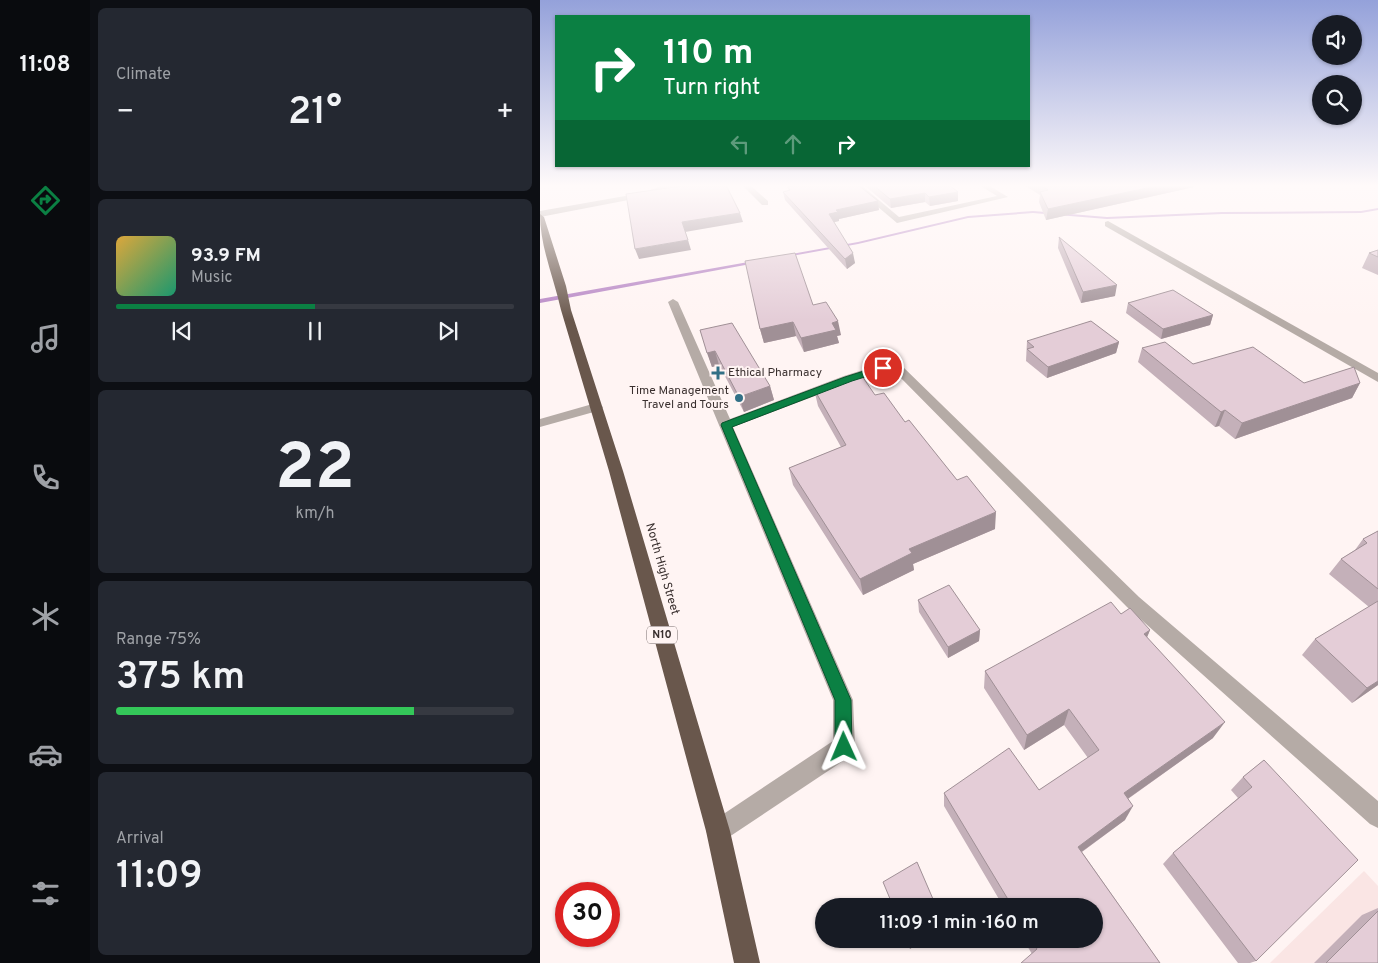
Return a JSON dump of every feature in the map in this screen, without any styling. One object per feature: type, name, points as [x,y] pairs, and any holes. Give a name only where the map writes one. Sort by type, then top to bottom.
[{"type":"highway","name":"North High Street","points":[[544,230],[566,310],[616,471],[718,831],[747,963]]},
{"type":"street","points":[[1118,230],[1378,378]]},
{"type":"street","points":[[673,302],[843,700],[844,747],[718,831]]},
{"type":"street","points":[[726,425],[848,379],[883,368],[898,369],[1133,602],[1378,816]]},
{"type":"street","points":[[540,423],[596,407]]},
{"type":"shaded area","points":[[1364,871],[1378,886],[1378,963],[1270,963]]},
{"type":"building","points":[[632,230],[685,230],[688,240],[635,249]]},
{"type":"building","points":[[818,230],[839,230],[853,253],[845,259]]},
{"type":"building","points":[[1059,237],[1117,285],[1083,292]]},
{"type":"building","points":[[1378,250],[1378,257],[1369,253]]},
{"type":"building","points":[[795,253],[813,305],[826,302],[838,321],[832,323],[836,330],[801,338],[793,322],[760,329],[745,261]]},
{"type":"building","points":[[1173,290],[1213,315],[1163,329],[1128,303]]},
{"type":"building","points":[[1091,321],[1119,342],[1048,367],[1027,349],[1034,347],[1027,341]]},
{"type":"building","points":[[732,323],[770,386],[739,397],[715,351],[707,353],[700,330]]},
{"type":"building","points":[[1165,342],[1193,364],[1253,347],[1304,383],[1354,367],[1360,383],[1242,423],[1225,410],[1221,412],[1142,348]]},
{"type":"building","points":[[862,376],[875,395],[884,393],[905,422],[909,420],[957,480],[967,476],[996,512],[909,549],[912,553],[860,579],[789,468],[846,445],[814,389]]},
{"type":"building","points":[[1378,531],[1378,589],[1341,559],[1367,543],[1363,539]]},
{"type":"building","points":[[949,585],[980,630],[948,647],[918,600]]},
{"type":"building","points":[[1378,601],[1378,681],[1367,688],[1315,639]]},
{"type":"building","points":[[1111,602],[1121,614],[1130,608],[1150,630],[1144,634],[1225,722],[1124,793],[1133,806],[1078,847],[1160,963],[1021,963],[1036,948],[1103,948],[1103,898],[1007,898],[944,793],[1009,748],[1039,790],[1099,750],[1069,709],[1027,735],[985,671]]},
{"type":"building","points":[[1264,760],[1358,860],[1256,961],[1173,853],[1252,787],[1243,777]]},
{"type":"building","points":[[917,862],[933,898],[890,898],[883,882]]},
{"type":"building","points":[[1378,911],[1378,963],[1326,963]]},
{"type":"waterway","points":[[786,256],[858,243],[913,230]]},
{"type":"waterway","points":[[540,301],[754,262]]},
{"type":"place","name":"Ethical Pharmacy","points":[[718,373]]},
{"type":"place","name":"Time Management Travel and Tours","points":[[739,398]]},
{"type":"route","points":[[844,747],[843,700],[726,425],[848,379],[883,368]]}]
